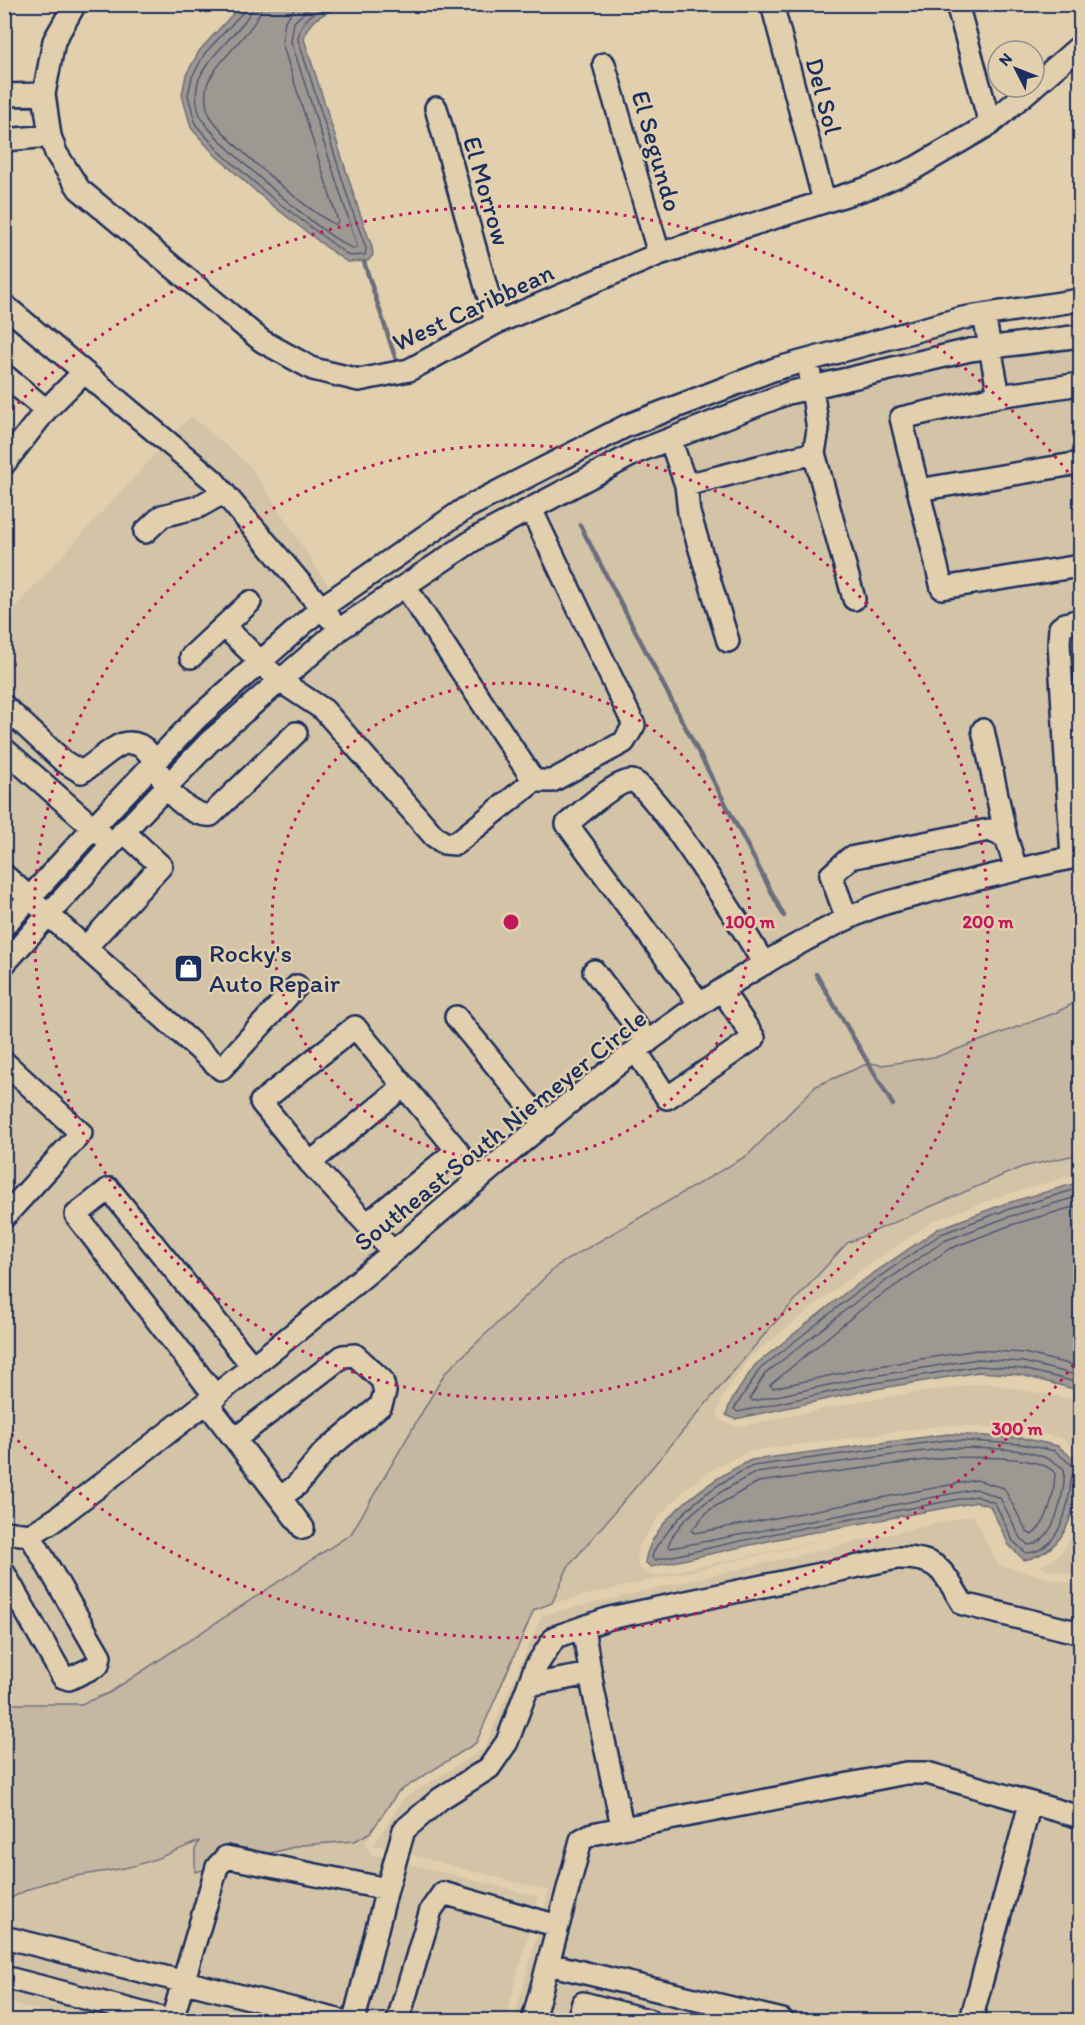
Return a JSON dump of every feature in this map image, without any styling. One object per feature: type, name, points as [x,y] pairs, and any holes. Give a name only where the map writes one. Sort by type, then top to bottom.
[{"type":"street","name":"West Caribbean","points":[[75,4],[54,41],[44,94],[50,136],[66,171],[94,203],[262,341],[313,369],[359,380],[409,370],[496,323],[659,254],[871,187],[915,168],[990,124],[1020,99]]},
{"type":"street","name":"Del Sol","points":[[772,4],[824,201]]},
{"type":"street","points":[[957,4],[990,124]]},
{"type":"street","name":"West Caribbean","points":[[1046,76],[1080,46]]},
{"type":"street","name":"El Segundo","points":[[604,64],[659,254]]},
{"type":"street","points":[[4,95],[44,94]]},
{"type":"street","name":"El Morrow","points":[[436,108],[496,323]]},
{"type":"street","points":[[4,140],[50,136]]},
{"type":"street","points":[[4,926],[93,827],[196,719],[321,608],[466,508],[626,426],[775,369],[963,318],[1080,300]]},
{"type":"street","points":[[4,305],[213,480],[340,629]]},
{"type":"street","points":[[984,315],[999,396]]},
{"type":"street","points":[[4,964],[117,838],[209,742],[340,629],[478,537],[637,452],[788,393],[989,348],[1080,336]]},
{"type":"street","points":[[807,360],[818,430],[814,453],[854,599]]},
{"type":"street","points":[[4,464],[46,410],[84,372]]},
{"type":"street","points":[[4,375],[46,410]]},
{"type":"street","points":[[1080,384],[999,396],[901,418],[942,588],[1080,566]]},
{"type":"street","points":[[670,439],[686,485],[689,513],[728,641]]},
{"type":"street","points":[[686,485],[814,453]]},
{"type":"street","points":[[918,490],[1080,463]]},
{"type":"street","points":[[145,532],[162,516],[198,507],[223,493]]},
{"type":"street","points":[[224,626],[280,681],[324,710],[434,836],[444,843],[455,844],[534,781],[552,781],[624,742],[634,725],[531,509]]},
{"type":"street","points":[[405,586],[448,647],[534,781]]},
{"type":"street","points":[[191,657],[250,602]]},
{"type":"street","points":[[1076,857],[1059,643],[1060,628],[1065,624],[1080,620]]},
{"type":"street","points":[[4,705],[63,761],[81,772],[95,765],[112,749],[127,742],[138,745],[156,761],[166,787],[195,813],[211,815],[296,733]]},
{"type":"street","points":[[983,730],[1006,837],[1016,869]]},
{"type":"street","points":[[4,749],[93,827],[117,838],[161,866],[86,947]]},
{"type":"street","points":[[700,1004],[567,824],[617,786],[632,781],[639,784],[732,910],[764,964]]},
{"type":"street","points":[[847,919],[831,875],[850,858],[989,830],[1006,837]]},
{"type":"street","name":"Southeast South Niemeyer Circle","points":[[30,1535],[56,1519],[212,1400],[393,1252],[477,1179],[642,1047],[700,1004],[764,964],[867,909],[1016,869],[1076,857]]},
{"type":"street","points":[[4,875],[220,1069],[297,986]]},
{"type":"street","points":[[594,971],[642,1047],[668,1098],[754,1038],[722,990]]},
{"type":"street","points":[[456,1017],[545,1125]]},
{"type":"street","points":[[393,1252],[310,1163],[261,1102],[355,1027],[457,1150],[477,1179]]},
{"type":"street","points":[[4,1062],[81,1132],[4,1217]]},
{"type":"street","points":[[310,1163],[404,1086]]},
{"type":"street","points":[[368,1223],[457,1150]]},
{"type":"street","points":[[253,1367],[109,1189],[76,1215],[212,1400],[235,1439],[303,1528]]},
{"type":"street","points":[[235,1439],[343,1356],[356,1356],[382,1380],[386,1392],[381,1405],[324,1452],[297,1485],[280,1498]]},
{"type":"street","points":[[4,1532],[30,1535],[100,1656],[98,1665],[69,1679],[63,1677],[4,1573]]},
{"type":"street","points":[[354,2020],[404,1830],[440,1800],[489,1768],[507,1743],[535,1668],[555,1637],[610,1618],[897,1558],[921,1557],[941,1568],[963,1604],[1080,1633]]},
{"type":"street","points":[[583,1627],[622,1826]]},
{"type":"street","points":[[529,1685],[591,1674]]},
{"type":"street","points":[[532,2020],[581,1840],[592,1834],[622,1826],[906,1773],[927,1773],[1080,1817]]},
{"type":"street","points":[[971,2020],[1030,1804]]},
{"type":"street","points":[[4,1977],[108,2013],[171,2020],[217,1867],[226,1857],[387,1889]]},
{"type":"street","points":[[398,2020],[430,1910],[443,1893],[558,1926]]},
{"type":"street","points":[[4,1940],[12,1939],[338,2020]]},
{"type":"street","points":[[548,1964],[782,2020]]},
{"type":"street","points":[[584,1972],[580,2012],[648,2020]]},
{"type":"street","points":[[659,2020],[666,1992]]},
{"type":"shaded area","points":[[977,325],[979,340],[785,385],[341,618],[334,611],[343,607],[459,524],[631,434],[779,377]]},
{"type":"shaded area","points":[[1080,345],[1080,847],[991,865],[864,901],[768,949],[471,1172],[238,1368],[50,1512],[27,1526],[5,1523],[5,978],[130,838],[215,749],[346,636],[483,545],[642,460],[791,402],[972,359]]},
{"type":"shaded area","points":[[191,416],[250,466],[331,590],[322,597],[172,436]]},
{"type":"shaded area","points":[[161,448],[207,486],[309,607],[5,912],[5,618]]},
{"type":"shaded area","points":[[1080,865],[1080,1000],[1055,1013],[939,1056],[883,1065],[869,1063],[816,1086],[748,1155],[558,1265],[445,1373],[351,1534],[109,1693],[81,1704],[5,1704],[5,1541],[62,1527],[250,1382],[613,1081],[705,1012],[778,965],[871,917],[997,882]]},
{"type":"shaded area","points":[[1080,1000],[1080,1154],[1022,1167],[847,1243],[770,1328],[568,1567],[552,1603],[534,1610],[476,1743],[398,1792],[371,1832],[355,1841],[302,1845],[195,1872],[195,1850],[199,1841],[134,1866],[48,1882],[20,1893],[5,1902],[5,1704],[81,1704],[109,1693],[351,1534],[445,1373],[558,1265],[748,1155],[816,1086],[869,1063],[883,1065],[939,1056],[1055,1013]]},
{"type":"shaded area","points":[[1080,1154],[1080,1173],[1001,1196],[933,1221],[843,1283],[749,1358],[723,1396],[717,1414],[721,1421],[738,1427],[867,1400],[985,1383],[1059,1397],[1080,1398],[1080,1454],[1062,1438],[1022,1429],[946,1425],[749,1451],[718,1466],[689,1486],[657,1519],[638,1548],[637,1565],[645,1573],[654,1576],[847,1535],[552,1603],[568,1567],[770,1328],[847,1243],[1022,1167]]},
{"type":"shaded area","points":[[973,1515],[998,1565],[1080,1586],[1080,2020],[514,2020],[549,1891],[374,1845],[403,1799],[484,1749],[542,1615]]},
{"type":"shaded area","points":[[1080,1516],[1080,1539],[1073,1575],[1038,1566],[1048,1563],[1064,1550]]},
{"type":"shaded area","points":[[371,1832],[365,1845],[372,1854],[538,1897],[505,2020],[76,2020],[5,2002],[4,1902],[26,1888],[66,1876],[126,1868],[200,1841],[195,1871],[302,1845],[355,1841]]},
{"type":"water","points":[[242,4],[345,5],[325,13],[314,21],[309,26],[304,39],[372,247],[373,255],[368,261],[347,262],[330,250],[268,202],[215,155],[191,128],[182,95],[186,75],[200,50]]},
{"type":"water","points":[[1080,1182],[1078,1390],[1021,1375],[979,1372],[864,1391],[735,1419],[726,1415],[731,1401],[755,1365],[849,1290],[938,1229],[1004,1204]]},
{"type":"water","points":[[948,1434],[1022,1438],[1058,1446],[1078,1463],[1073,1509],[1062,1536],[1040,1555],[1024,1560],[1009,1545],[990,1506],[977,1502],[782,1538],[651,1567],[645,1562],[650,1545],[672,1515],[703,1488],[751,1460]]},
{"type":"waterway","points":[[364,262],[397,363]]},
{"type":"waterway","points":[[580,525],[784,916]]},
{"type":"waterway","points":[[816,974],[893,1105]]},
{"type":"place","name":"Rocky's Auto Repair","points":[[188,968]]}]
